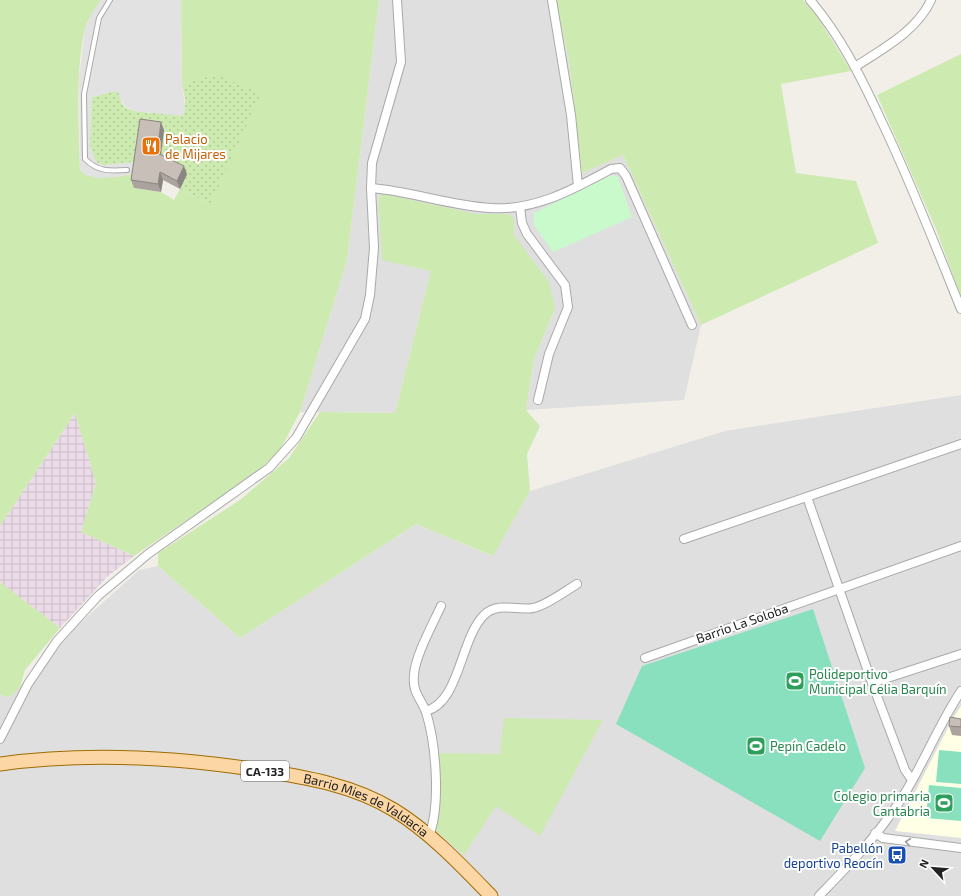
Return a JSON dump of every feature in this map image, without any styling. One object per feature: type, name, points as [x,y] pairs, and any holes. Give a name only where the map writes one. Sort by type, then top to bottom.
[{"type":"main road","name":"Barrio Mies de Valdacia","points":[[0,764],[25,760],[64,758],[140,758],[216,764],[297,776],[330,783],[366,795],[394,810],[429,836],[491,896]]},
{"type":"street","points":[[0,739],[28,684],[53,647],[98,596],[148,554],[269,468],[296,438],[365,319],[370,295],[374,248],[371,188],[372,163],[401,62],[397,0]]},
{"type":"street","points":[[552,0],[571,116],[578,186]]},
{"type":"street","points":[[810,0],[822,14],[855,67],[924,214],[961,309]]},
{"type":"street","points":[[855,67],[903,34],[920,19],[931,0]]},
{"type":"street","points":[[371,188],[391,189],[491,208],[520,207],[549,199],[615,168],[620,168],[624,172],[692,325]]},
{"type":"street","points":[[520,207],[522,223],[527,234],[565,285],[568,307],[549,354],[538,400]]},
{"type":"street","points":[[684,539],[961,444]]},
{"type":"street","points":[[807,497],[872,683],[905,770],[912,780]]},
{"type":"street","name":"Barrio La Soloba","points":[[645,658],[961,546]]},
{"type":"street","points":[[426,711],[433,709],[443,700],[450,688],[471,636],[483,615],[491,610],[505,607],[536,608],[576,584]]},
{"type":"street","points":[[429,836],[433,826],[435,810],[435,762],[426,711],[416,695],[414,674],[422,650],[441,606]]},
{"type":"street","points":[[872,683],[961,654]]},
{"type":"street","points":[[819,896],[888,819],[912,780],[945,716],[961,691]]},
{"type":"street","points":[[875,833],[883,838],[961,848]]},
{"type":"lane","points":[[110,0],[99,18],[84,94],[85,159],[92,166],[101,170],[127,170]]},
{"type":"shaded area","points":[[101,0],[181,0],[182,84],[185,106],[183,116],[134,111],[126,107],[120,99],[119,93],[115,91],[92,97],[90,146],[96,161],[100,165],[138,162],[136,173],[116,177],[96,178],[86,175],[80,170],[79,78],[85,29],[93,11]]},
{"type":"shaded area","points":[[379,0],[556,0],[569,61],[581,173],[623,155],[701,325],[684,400],[526,410],[534,359],[555,308],[431,271],[395,413],[300,412],[347,260]]},
{"type":"shaded area","points":[[961,395],[961,896],[0,896],[0,695],[10,697],[78,625],[139,570],[158,566],[240,638],[416,524],[492,556],[530,491],[725,431]]},
{"type":"shaded area","points":[[75,413],[96,483],[81,532],[134,556],[108,576],[60,628],[0,582],[0,526]]},
{"type":"shaded area","points":[[961,706],[961,838],[895,831],[952,720]]},
{"type":"green space","points":[[0,0],[101,0],[86,25],[82,45],[78,99],[80,170],[116,177],[136,173],[134,188],[161,192],[174,200],[180,189],[210,204],[216,74],[182,84],[181,0],[379,0],[347,260],[300,412],[280,450],[256,473],[134,556],[81,532],[96,483],[75,413],[0,526]]},
{"type":"green space","points":[[556,0],[803,0],[819,19],[851,71],[781,84],[796,173],[856,181],[878,243],[701,325],[623,155],[582,173],[569,61]]},
{"type":"green space","points":[[961,54],[961,297],[936,229],[877,95]]},
{"type":"green space","points":[[216,74],[261,94],[210,204],[180,189],[138,162],[105,165],[98,163],[93,157],[90,137],[92,97],[115,91],[119,93],[125,107],[130,110],[154,113],[184,113],[185,99],[182,84]]},
{"type":"green space","points":[[612,175],[618,177],[632,217],[553,252],[534,225],[534,213]]},
{"type":"green space","points":[[382,194],[477,214],[508,214],[514,219],[514,235],[549,282],[555,308],[534,359],[526,410],[540,426],[527,454],[530,491],[493,556],[416,524],[240,638],[158,566],[158,553],[240,500],[289,458],[320,412],[395,413],[431,271],[382,260],[379,198]]},
{"type":"green space","points":[[0,582],[60,628],[25,670],[20,687],[10,697],[0,695]]},
{"type":"green space","name":"Pepín Cadelo","points":[[813,609],[865,768],[820,841],[616,724],[642,666]]},
{"type":"green space","points":[[504,718],[603,720],[540,836],[496,806],[464,855],[436,831],[438,753],[500,754]]},
{"type":"green space","points":[[939,750],[961,752],[961,784],[936,782]]},
{"type":"green space","name":"Colegio primaria Cantabria","points":[[929,785],[961,788],[961,821],[926,818]]},
{"type":"building","points":[[140,119],[161,122],[157,153],[184,166],[177,181],[160,172],[158,184],[131,180]]},
{"type":"building","points":[[950,717],[961,719],[961,727],[949,726]]},
{"type":"place","name":"Palacio de Mijares","points":[[151,146]]},
{"type":"place","name":"Polideportivo Municipal Celia Barquín","points":[[795,681]]},
{"type":"place","name":"Pepín Cadelo","points":[[756,746]]},
{"type":"place","name":"Colegio primaria Cantabria","points":[[944,803]]},
{"type":"place","name":"Pabellón deportivo Reocín","points":[[897,855]]}]
